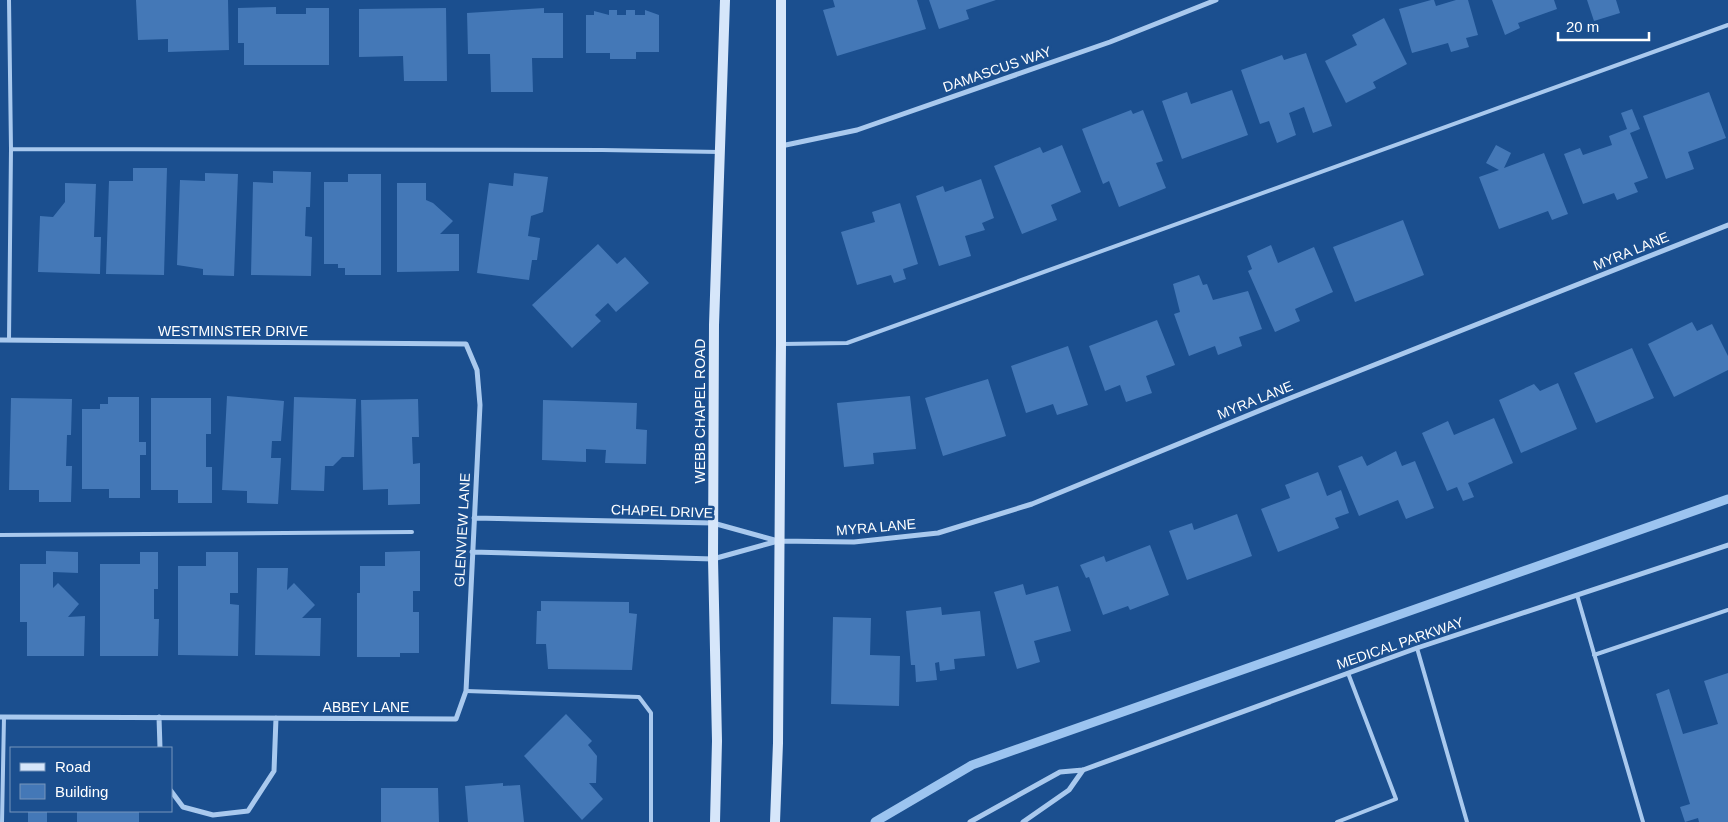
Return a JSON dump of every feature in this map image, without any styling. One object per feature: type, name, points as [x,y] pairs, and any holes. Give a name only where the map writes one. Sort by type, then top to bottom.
[{"type":"main road","name":"WEBB CHAPEL ROAD","points":[[716,822],[717,741],[713,559],[714,325],[725,0]]},
{"type":"main road","points":[[775,822],[778,743],[778,542],[781,344],[781,0]]},
{"type":"street","name":"DAMASCUS WAY","points":[[782,146],[857,130],[1110,42],[1216,0]]},
{"type":"street","name":"MYRA LANE","points":[[778,542],[854,542],[938,533],[1032,504],[1297,395],[1728,225]]},
{"type":"street","name":"WESTMINSTER DRIVE","points":[[0,340],[466,344]]},
{"type":"street","name":"GLENVIEW LANE","points":[[456,719],[466,691],[480,405],[477,370],[466,344]]},
{"type":"street","name":"CHAPEL DRIVE","points":[[474,518],[713,523],[778,542]]},
{"type":"street","points":[[472,552],[713,559],[778,542]]},
{"type":"street","name":"MEDICAL PARKWAY","points":[[970,822],[1060,772],[1083,770],[1417,648],[1728,545]]},
{"type":"street","name":"ABBEY LANE","points":[[2,717],[456,719]]},
{"type":"street","points":[[159,717],[160,747]]},
{"type":"street","points":[[172,792],[183,806],[213,815],[248,811],[274,771],[276,718]]},
{"type":"street","points":[[1023,822],[1069,790],[1083,770]]},
{"type":"lane","points":[[9,0],[11,149],[9,340]]},
{"type":"lane","points":[[781,344],[847,343],[1728,25]]},
{"type":"lane","points":[[11,149],[602,150],[720,152]]},
{"type":"lane","points":[[0,535],[412,532]]},
{"type":"lane","points":[[1577,595],[1643,822]]},
{"type":"lane","points":[[1594,655],[1728,610]]},
{"type":"lane","points":[[1417,648],[1467,822]]},
{"type":"lane","points":[[1337,822],[1396,799],[1348,673]]},
{"type":"lane","points":[[466,691],[639,697],[651,713],[651,822]]},
{"type":"lane","points":[[2,717],[2,822]]},
{"type":"building","points":[[136,0],[228,0],[229,50],[168,52],[168,39],[138,40]]},
{"type":"building","points":[[833,0],[917,0],[926,29],[837,56],[823,10],[835,7]]},
{"type":"building","points":[[929,0],[996,0],[966,10],[969,19],[939,29]]},
{"type":"building","points":[[1434,0],[1436,6],[1456,0],[1468,0],[1478,35],[1466,38],[1469,47],[1451,52],[1448,43],[1412,53],[1399,9]]},
{"type":"building","points":[[1492,0],[1554,0],[1557,9],[1518,23],[1520,28],[1505,35]]},
{"type":"building","points":[[1587,0],[1616,0],[1620,13],[1594,21]]},
{"type":"building","points":[[276,7],[276,14],[306,14],[306,8],[329,8],[329,65],[244,65],[244,43],[238,43],[238,8]]},
{"type":"building","points":[[446,8],[447,81],[404,81],[403,56],[359,57],[359,9]]},
{"type":"building","points":[[544,8],[544,13],[563,13],[563,58],[532,58],[533,92],[491,92],[490,54],[468,54],[467,13]]},
{"type":"building","points":[[609,10],[617,10],[617,15],[626,15],[626,10],[635,10],[635,15],[645,15],[645,10],[659,15],[659,52],[636,52],[636,59],[610,59],[610,53],[586,53],[586,15],[594,15],[594,11],[609,15]]},
{"type":"building","points":[[1384,18],[1407,64],[1373,82],[1376,88],[1346,103],[1325,61],[1357,45],[1352,35]]},
{"type":"building","points":[[1306,53],[1332,126],[1313,133],[1304,107],[1289,113],[1296,135],[1277,143],[1269,121],[1260,124],[1241,70],[1282,55],[1284,60]]},
{"type":"building","points":[[1232,90],[1248,135],[1182,159],[1162,101],[1187,92],[1191,104]]},
{"type":"building","points":[[1709,92],[1726,138],[1688,152],[1694,169],[1666,179],[1643,116]]},
{"type":"building","points":[[1632,109],[1640,129],[1630,133],[1648,178],[1634,183],[1638,192],[1617,200],[1614,193],[1583,204],[1564,154],[1580,148],[1583,155],[1612,145],[1609,136],[1627,129],[1621,113]]},
{"type":"building","points":[[1131,110],[1133,114],[1143,110],[1163,161],[1156,163],[1166,188],[1119,207],[1109,181],[1103,184],[1082,129]]},
{"type":"building","points":[[1062,145],[1081,192],[1051,205],[1057,220],[1022,234],[994,166],[1040,147],[1043,153]]},
{"type":"building","points":[[1496,145],[1511,153],[1504,168],[1544,153],[1568,214],[1552,220],[1548,211],[1499,229],[1479,177],[1499,170],[1486,163]]},
{"type":"building","points":[[133,168],[167,168],[164,275],[106,274],[109,181],[133,181]]},
{"type":"building","points":[[273,171],[311,172],[310,207],[306,207],[305,236],[312,237],[311,276],[251,275],[253,182],[273,183]]},
{"type":"building","points":[[205,173],[238,174],[234,276],[203,275],[203,269],[177,265],[180,180],[205,181]]},
{"type":"building","points":[[514,173],[548,177],[543,212],[531,216],[528,236],[540,238],[537,260],[532,260],[529,280],[477,273],[489,183],[513,186]]},
{"type":"building","points":[[348,174],[381,174],[381,275],[345,275],[345,268],[338,268],[338,264],[324,264],[324,182],[348,182]]},
{"type":"building","points":[[981,179],[994,218],[982,223],[985,230],[965,236],[971,256],[939,266],[916,196],[943,186],[945,192]]},
{"type":"building","points":[[65,183],[96,184],[94,237],[101,237],[100,274],[38,272],[40,216],[53,217],[65,202]]},
{"type":"building","points":[[397,183],[426,183],[426,200],[433,203],[453,221],[440,234],[459,234],[459,271],[397,272]]},
{"type":"building","points":[[900,203],[918,264],[903,269],[906,279],[894,283],[891,275],[857,285],[841,232],[875,222],[872,212]]},
{"type":"building","points":[[1403,220],[1424,275],[1355,302],[1333,247]]},
{"type":"building","points":[[598,244],[617,264],[625,257],[649,283],[616,312],[608,303],[595,315],[601,321],[572,348],[532,305]]},
{"type":"building","points":[[1271,245],[1278,263],[1314,247],[1333,292],[1295,309],[1300,321],[1275,332],[1248,271],[1252,269],[1247,256]]},
{"type":"building","points":[[1199,275],[1203,285],[1207,284],[1213,300],[1248,291],[1262,329],[1239,337],[1242,346],[1218,355],[1215,346],[1189,356],[1174,314],[1180,312],[1173,284]]},
{"type":"building","points":[[1157,320],[1175,365],[1146,376],[1152,393],[1126,402],[1120,385],[1105,391],[1089,346]]},
{"type":"building","points":[[1692,322],[1697,331],[1712,324],[1728,356],[1728,370],[1674,397],[1648,344]]},
{"type":"building","points":[[1068,346],[1088,405],[1057,415],[1053,404],[1026,413],[1011,366]]},
{"type":"building","points":[[1632,348],[1654,398],[1596,423],[1574,373]]},
{"type":"building","points":[[988,379],[1006,436],[943,456],[925,398]]},
{"type":"building","points":[[1558,383],[1577,429],[1521,453],[1499,400],[1534,384],[1540,391]]},
{"type":"building","points":[[227,396],[284,401],[281,441],[272,441],[271,458],[281,458],[278,504],[247,503],[247,491],[222,490]]},
{"type":"building","points":[[910,396],[916,449],[873,453],[874,464],[844,467],[837,403]]},
{"type":"building","points":[[108,397],[139,397],[139,442],[146,442],[146,455],[140,455],[140,498],[109,498],[109,489],[82,489],[82,409],[100,409],[100,404],[108,404]]},
{"type":"building","points":[[294,397],[356,399],[354,457],[342,457],[333,466],[325,466],[324,491],[291,490]]},
{"type":"building","points":[[11,398],[72,399],[71,435],[67,435],[66,466],[72,466],[71,502],[39,502],[39,490],[9,490]]},
{"type":"building","points":[[151,398],[211,398],[211,434],[206,434],[206,467],[212,467],[212,503],[178,503],[178,490],[151,490]]},
{"type":"building","points":[[418,399],[419,437],[412,437],[413,464],[420,463],[420,504],[388,505],[388,489],[363,490],[361,400]]},
{"type":"building","points":[[543,400],[637,403],[636,429],[647,430],[646,464],[605,463],[606,450],[586,449],[586,462],[542,460]]},
{"type":"building","points":[[1494,418],[1513,463],[1468,483],[1474,497],[1463,501],[1457,487],[1447,491],[1422,433],[1448,421],[1454,435]]},
{"type":"building","points":[[1396,451],[1402,466],[1415,461],[1434,508],[1406,519],[1398,500],[1359,516],[1338,466],[1362,456],[1367,466]]},
{"type":"building","points":[[1318,472],[1327,496],[1341,490],[1349,513],[1335,518],[1339,528],[1278,552],[1261,509],[1290,498],[1285,485]]},
{"type":"building","points":[[1237,514],[1252,556],[1187,580],[1169,531],[1192,523],[1194,530]]},
{"type":"building","points":[[1150,545],[1169,595],[1130,610],[1128,606],[1103,615],[1089,577],[1086,578],[1080,565],[1104,556],[1106,562]]},
{"type":"building","points":[[46,551],[78,552],[78,573],[53,572],[53,588],[58,583],[79,604],[68,617],[85,616],[84,656],[27,656],[27,622],[20,622],[20,564],[46,564]]},
{"type":"building","points":[[420,551],[420,591],[413,591],[413,612],[419,612],[419,653],[400,653],[400,657],[357,657],[357,593],[360,593],[360,566],[385,566],[385,552]]},
{"type":"building","points":[[140,552],[158,552],[158,589],[154,589],[154,619],[159,619],[158,656],[100,656],[100,564],[140,564]]},
{"type":"building","points":[[206,552],[238,552],[238,593],[230,593],[230,604],[239,605],[238,656],[178,655],[178,566],[206,566]]},
{"type":"building","points":[[257,568],[288,568],[287,590],[294,583],[315,605],[302,618],[321,618],[320,656],[255,655]]},
{"type":"building","points":[[1023,584],[1026,595],[1058,586],[1071,631],[1034,641],[1040,662],[1017,669],[994,592]]},
{"type":"building","points":[[541,601],[629,602],[629,613],[637,614],[632,670],[548,669],[546,644],[536,644],[537,611],[541,611]]},
{"type":"building","points":[[941,607],[942,615],[980,611],[985,656],[954,659],[955,669],[940,671],[939,662],[935,663],[937,680],[916,682],[915,665],[911,665],[906,611]]},
{"type":"building","points":[[833,617],[871,618],[870,655],[900,656],[899,706],[831,704]]},
{"type":"building","points":[[1728,673],[1728,822],[1699,822],[1698,818],[1685,822],[1680,807],[1690,804],[1656,694],[1669,689],[1683,734],[1718,724],[1704,681]]},
{"type":"building","points":[[566,714],[592,741],[588,745],[597,756],[596,783],[589,783],[603,799],[582,820],[524,756]]},
{"type":"building","points":[[503,783],[503,786],[520,785],[524,822],[468,822],[465,786]]},
{"type":"building","points":[[381,788],[438,788],[439,822],[381,822]]},
{"type":"building","points":[[28,812],[47,812],[47,822],[28,822]]},
{"type":"building","points":[[77,812],[139,812],[139,822],[77,822]]},
{"type":"waterway","points":[[875,822],[972,765],[1728,499]]}]
